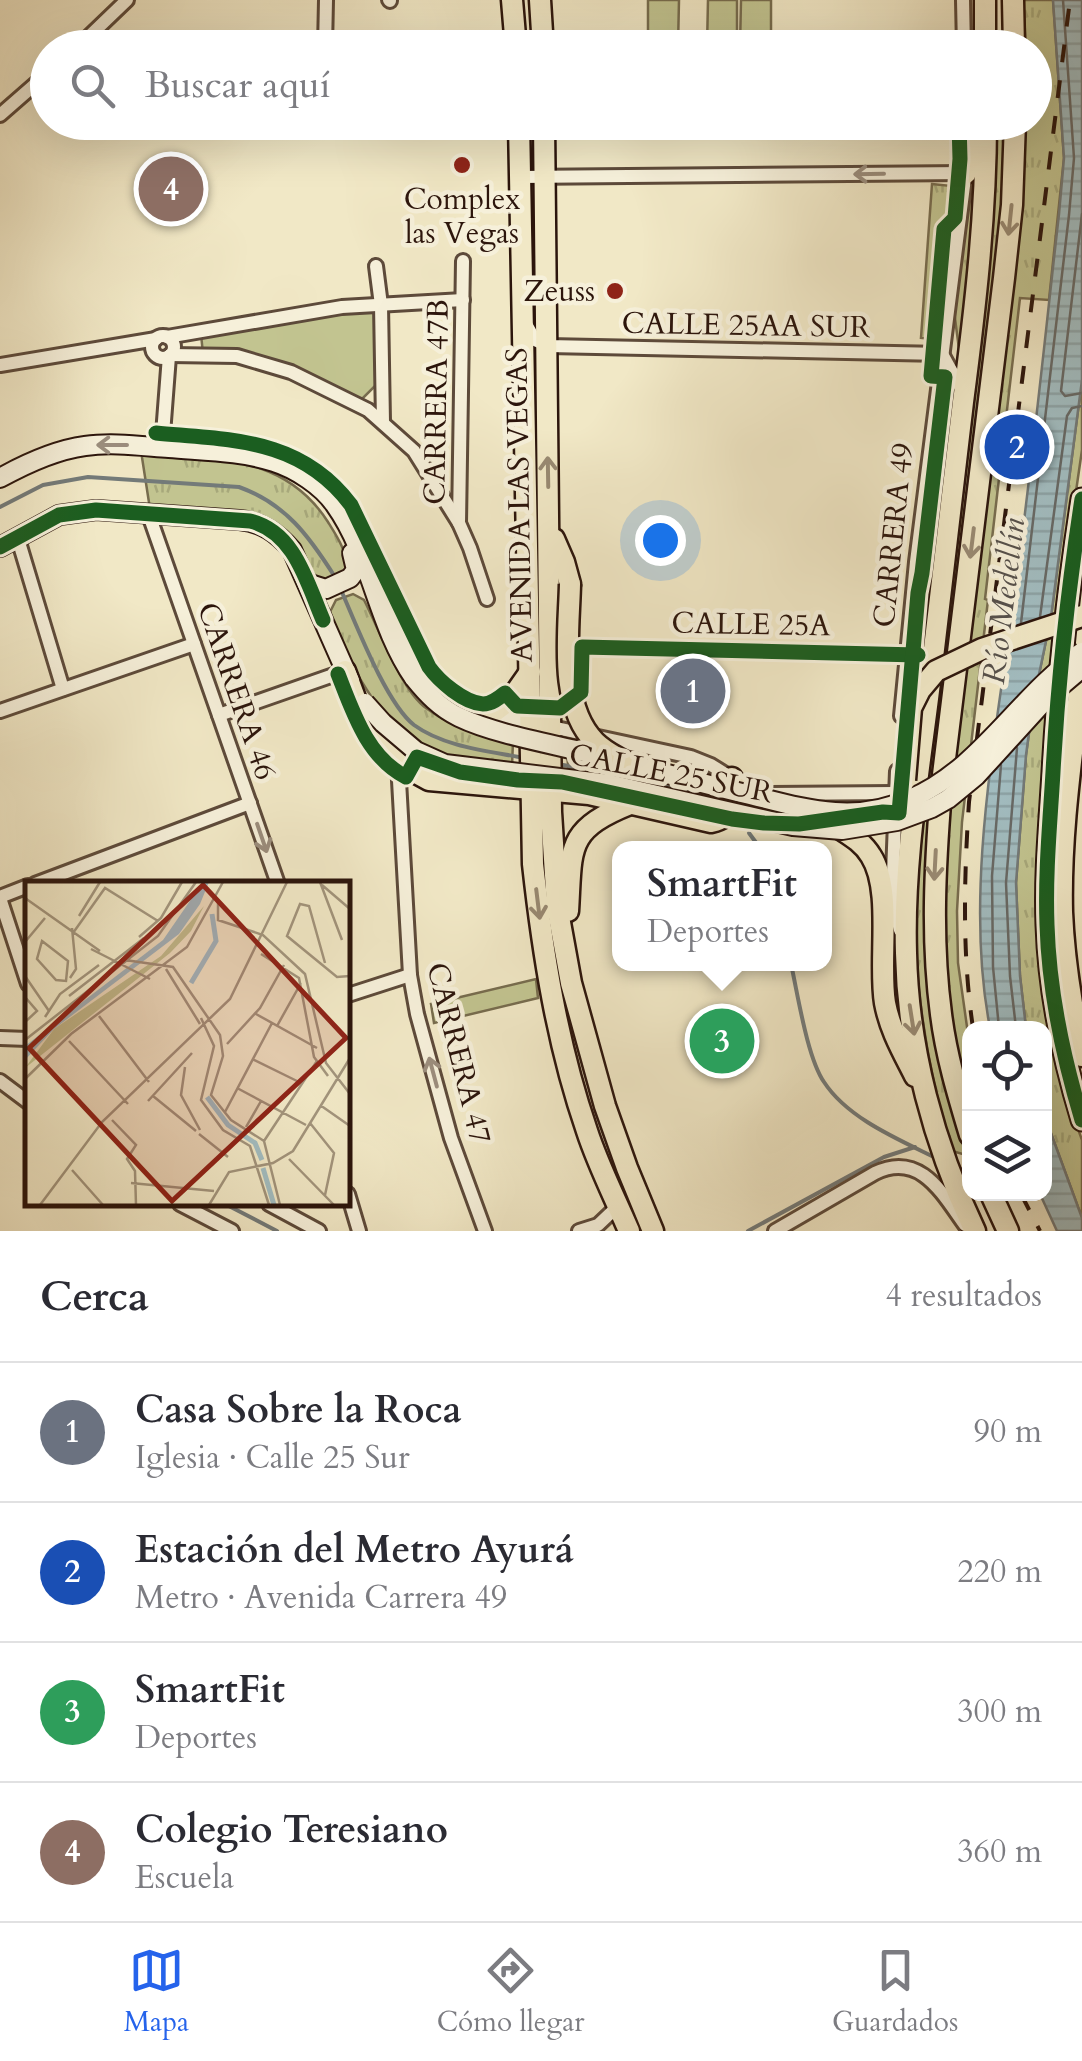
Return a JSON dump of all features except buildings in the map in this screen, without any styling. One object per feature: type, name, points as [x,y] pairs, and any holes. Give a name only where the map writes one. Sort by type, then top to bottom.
[{"type":"main road","points":[[512,0],[514,30]]},
{"type":"main road","points":[[540,0],[541,30]]},
{"type":"main road","points":[[985,0],[986,30]]},
{"type":"main road","points":[[1010,0],[1013,30]]},
{"type":"main road","name":"AVENIDA LAS VEGAS","points":[[519,140],[522,312],[540,673],[540,775],[533,864],[553,1006],[584,1124],[629,1231]]},
{"type":"main road","name":"AVENIDA LAS VEGAS","points":[[540,673],[550,531],[545,140]]},
{"type":"main road","points":[[966,173],[973,140]]},
{"type":"main road","points":[[906,954],[911,842],[964,395],[983,206],[985,140]]},
{"type":"main road","points":[[963,1111],[941,1017],[934,942],[935,864],[1012,206],[1014,140]]},
{"type":"main road","name":"CALLE 25 SUR","points":[[0,478],[53,453],[88,445],[159,447],[278,463],[311,482],[331,500],[349,527],[396,648],[414,678],[437,703],[469,721],[804,808],[834,812],[867,810],[891,806],[936,787],[980,751],[1036,689],[1082,652]]},
{"type":"main road","points":[[278,463],[308,487],[334,518],[356,563],[354,573],[327,605],[323,620]]},
{"type":"main road","points":[[1082,499],[1063,633],[1046,896],[1056,1012],[1082,1120]]},
{"type":"main road","name":"CALLE 25 SUR","points":[[0,547],[60,516],[96,510],[260,524],[292,550],[345,671],[365,703],[416,751],[445,764],[609,784],[793,826],[842,830],[878,826],[932,808],[964,788],[1048,697],[1082,668]]},
{"type":"main road","points":[[550,531],[570,584],[571,698],[594,741],[628,764]]},
{"type":"main road","points":[[307,583],[320,588],[361,588],[371,596],[387,638],[414,678]]},
{"type":"main road","points":[[972,1231],[936,1133],[910,1007],[900,901],[900,787],[911,708],[936,671],[982,649],[1082,616]]},
{"type":"main road","points":[[1082,668],[1065,834],[1062,913],[1082,1056]]},
{"type":"main road","points":[[345,671],[370,729],[398,763],[428,780],[477,784],[540,775],[589,794],[711,822],[728,815],[736,798],[732,778]]},
{"type":"main road","points":[[491,714],[540,673],[584,734]]},
{"type":"main road","name":"AVENIDA LAS VEGAS","points":[[540,775],[564,954],[605,1106],[654,1231]]},
{"type":"main road","points":[[564,954],[571,868],[578,838],[598,818],[630,804]]},
{"type":"main road","points":[[842,830],[864,847],[878,871],[882,890],[884,999],[897,1042],[929,1104]]},
{"type":"main road","points":[[994,1201],[1008,1231]]},
{"type":"street","points":[[96,30],[127,0]]},
{"type":"street","points":[[325,30],[326,0]]},
{"type":"street","points":[[963,0],[964,30]]},
{"type":"street","points":[[0,115],[30,89]]},
{"type":"street","name":"CARRERA 49","points":[[900,787],[913,590],[966,173],[966,140]]},
{"type":"street","points":[[520,177],[966,173]]},
{"type":"street","name":"CARRERA 47B","points":[[463,261],[459,523],[487,599]]},
{"type":"street","points":[[376,266],[381,305],[383,422]]},
{"type":"street","points":[[0,365],[342,307],[463,300]]},
{"type":"street","points":[[522,312],[530,334],[548,346]]},
{"type":"street","points":[[159,447],[164,356],[174,346],[172,340],[162,338]]},
{"type":"street","points":[[124,346],[164,356],[237,356],[290,372],[368,410],[414,451],[459,523]]},
{"type":"street","name":"CALLE 25AA SUR","points":[[548,346],[942,354]]},
{"type":"street","points":[[942,354],[964,395]]},
{"type":"street","name":"CALLE 25 SUR","points":[[331,500],[351,522],[426,678],[463,707],[691,757],[753,790],[778,794],[900,787]]},
{"type":"street","name":"CARRERA 46","points":[[149,514],[277,881]]},
{"type":"street","points":[[18,539],[62,689]]},
{"type":"street","points":[[0,711],[194,644]]},
{"type":"street","points":[[219,715],[345,671]]},
{"type":"street","name":"CARRERA 47","points":[[398,763],[410,975],[417,1014],[451,1138],[485,1231]]},
{"type":"street","points":[[43,881],[250,803]]},
{"type":"street","points":[[25,887],[0,897],[25,975]]},
{"type":"street","points":[[350,994],[410,975]]},
{"type":"street","points":[[0,1038],[22,1038]]},
{"type":"street","points":[[0,1080],[25,1099]]},
{"type":"street","points":[[775,1231],[875,1173],[897,1166],[919,1172],[937,1186],[972,1231]]},
{"type":"street","points":[[350,1201],[359,1231]]},
{"type":"street","points":[[184,1206],[232,1231]]},
{"type":"street","points":[[273,1206],[319,1231]]},
{"type":"street","points":[[579,1231],[598,1226],[618,1206]]},
{"type":"green space","points":[[648,0],[679,0],[678,30],[648,30]]},
{"type":"green space","points":[[708,0],[737,0],[737,30],[707,30]]},
{"type":"green space","points":[[741,0],[771,0],[771,30],[740,30]]},
{"type":"green space","points":[[1023,0],[1053,0],[1064,158],[1049,300],[1020,298],[985,599],[988,600],[962,822],[957,911],[958,963],[966,1021],[962,1021],[962,1073],[947,982],[943,864],[1023,140],[1052,140],[1052,30],[1025,30]]},
{"type":"green space","points":[[995,140],[1005,140],[985,372],[928,845],[947,1089],[962,1154],[952,1151],[929,1060],[920,999],[914,906]]},
{"type":"green space","points":[[977,177],[961,364],[954,311],[968,201]]},
{"type":"green space","points":[[932,184],[952,186],[941,340],[921,338]]},
{"type":"green space","points":[[375,310],[377,384],[359,402],[277,362],[203,354],[201,334],[306,315]]},
{"type":"green space","points":[[1082,380],[1082,450],[1058,615],[1068,1101],[1082,1140],[1082,1218],[1052,1136],[1052,1021],[1025,1021],[1020,976],[1016,883],[1026,755],[1051,617]]},
{"type":"green space","points":[[141,451],[245,464],[290,483],[328,522],[344,552],[347,572],[323,583],[282,529],[150,509]]},
{"type":"green space","points":[[353,594],[364,600],[399,674],[417,699],[436,715],[457,725],[513,742],[512,766],[449,759],[408,738],[390,720],[347,655],[330,612],[336,600]]},
{"type":"green space","points":[[567,755],[724,790],[720,807],[569,773]]},
{"type":"green space","points":[[536,979],[538,998],[434,1023],[431,1004]]},
{"type":"water","points":[[1053,0],[1082,0],[1082,380],[1051,617],[1026,755],[1016,883],[1025,1021],[989,1021],[980,925],[985,817],[1026,508],[1064,158]]},
{"type":"water","points":[[1052,1136],[1082,1218],[1082,1231],[1057,1231],[1043,1201],[1052,1201]]},
{"type":"waterway","points":[[0,507],[43,485],[88,477],[239,487],[270,502],[295,523],[335,577]]},
{"type":"waterway","points":[[341,590],[383,682],[414,725],[453,743],[524,758]]},
{"type":"waterway","points":[[558,764],[715,799]]},
{"type":"waterway","points":[[749,833],[755,841]]},
{"type":"waterway","points":[[793,971],[808,1042],[818,1071],[834,1095],[861,1118],[938,1159]]},
{"type":"waterway","points":[[748,1231],[884,1157],[915,1147]]},
{"type":"waterway","points":[[956,1167],[962,1170]]},
{"type":"waterway","points":[[229,1206],[277,1231]]},
{"type":"railway","points":[[972,1021],[965,916],[969,802],[1070,0]]},
{"type":"railway","points":[[1025,1201],[1040,1231]]},
{"type":"cycle path","points":[[338,674],[371,746],[406,777],[417,757],[460,772],[562,782],[764,823],[799,824],[899,813],[918,593],[945,377],[931,376],[944,229],[955,218],[959,140]]},
{"type":"cycle path","name":"CALLE 25A","points":[[156,433],[263,446],[310,466],[331,483],[351,505],[429,667],[453,690],[476,703],[489,703],[505,693],[517,706],[560,708],[581,692],[582,647],[918,655]]},
{"type":"cycle path","points":[[1082,499],[1058,703],[1047,906],[1054,999],[1082,1120]]},
{"type":"cycle path","points":[[0,547],[59,515],[96,510],[250,521],[265,527],[289,547],[323,620]]},
{"type":"place","name":"Complex las Vegas","points":[[462,165]]},
{"type":"place","name":"Colegio Teresiano","points":[[171,189]]},
{"type":"place","name":"Zeuss","points":[[615,291]]},
{"type":"place","name":"Estación del Metro Ayurá","points":[[1017,447]]},
{"type":"place","name":"Casa Sobre la Roca","points":[[693,691]]},
{"type":"place","name":"SmartFit","points":[[722,1041]]},
{"type":"water label","name":"Río Medellín","points":[[1003,601]]}]
